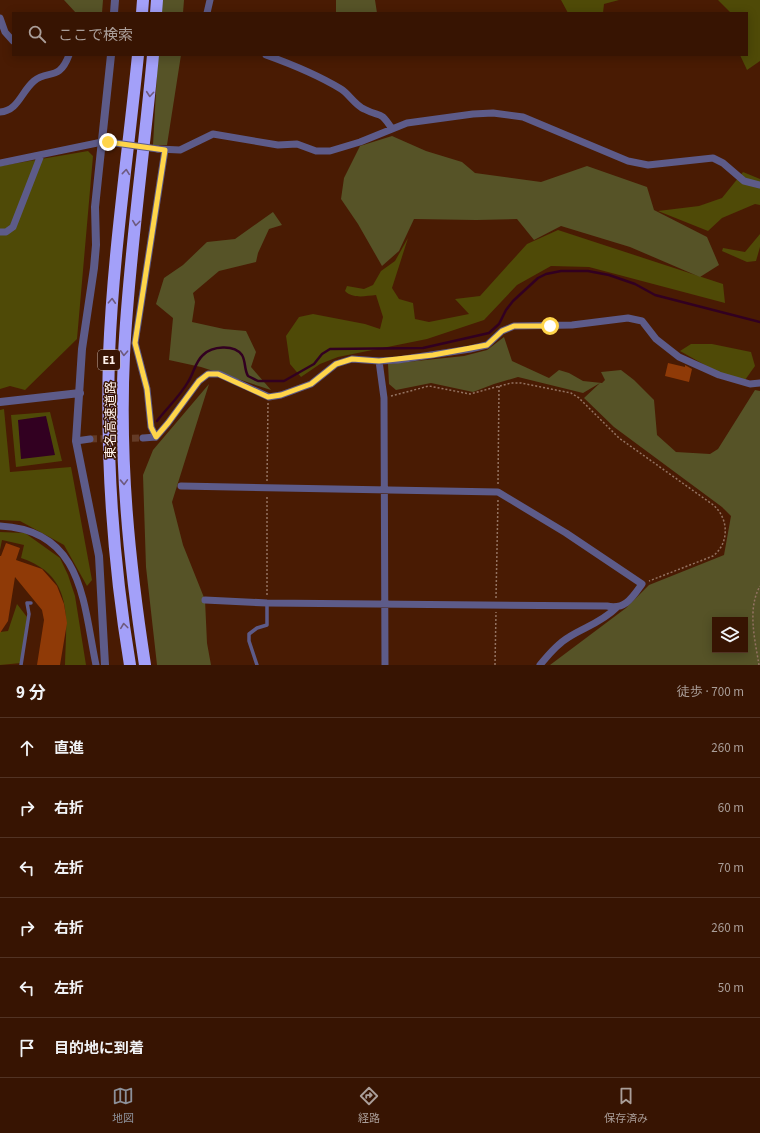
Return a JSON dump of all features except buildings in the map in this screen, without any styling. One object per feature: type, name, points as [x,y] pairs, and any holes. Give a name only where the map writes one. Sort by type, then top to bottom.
[{"type":"highway","points":[[142,12],[143,0]]},
{"type":"highway","points":[[156,12],[157,0]]},
{"type":"highway","name":"東名高速道路","points":[[130,665],[117,571],[110,496],[108,423],[113,291],[138,56]]},
{"type":"highway","name":"東名高速道路","points":[[145,665],[132,578],[124,486],[123,423],[128,291],[153,56]]},
{"type":"street","points":[[114,12],[115,0]]},
{"type":"street","points":[[207,12],[210,0]]},
{"type":"street","points":[[0,18],[5,32],[12,40]]},
{"type":"street","points":[[0,112],[11,110],[34,81],[43,76],[54,75],[66,64],[69,56]]},
{"type":"street","points":[[105,665],[99,556],[76,441],[82,349],[94,268],[96,244],[95,207],[105,142],[111,56]]},
{"type":"street","points":[[269,56],[293,65],[342,90],[363,109],[380,114],[385,118],[392,129]]},
{"type":"street","points":[[0,163],[105,142],[180,150],[213,134],[278,145],[297,144],[316,151],[330,151],[360,142],[407,123],[473,114],[493,113],[523,117],[635,162],[648,165],[667,165],[713,158],[723,163],[744,181],[760,185]]},
{"type":"street","points":[[156,437],[151,427],[147,389],[135,343],[162,149]]},
{"type":"street","points":[[0,232],[6,232],[13,227],[41,155]]},
{"type":"street","points":[[142,438],[156,437],[199,381],[208,374],[218,374],[268,397],[281,395],[311,384],[336,364],[352,359],[379,361],[433,355],[487,345],[502,331],[514,326],[572,325],[628,318],[642,321],[656,339],[679,357],[719,375],[750,384],[760,383]]},
{"type":"street","points":[[379,361],[384,398],[385,665]]},
{"type":"street","points":[[0,402],[80,393]]},
{"type":"street","points":[[76,441],[90,439]]},
{"type":"street","points":[[181,486],[498,492],[566,533],[642,584],[633,597],[621,607],[616,608],[606,606],[267,603],[205,600]]},
{"type":"street","points":[[0,526],[31,531],[58,550],[68,562],[77,576],[82,592],[96,665]]},
{"type":"street","points":[[540,665],[554,648],[568,638],[606,618],[616,608]]},
{"type":"lane","points":[[21,665],[29,614],[26,604],[31,603]]},
{"type":"lane","points":[[257,665],[249,642],[249,634],[257,628],[268,625],[267,603]]},
{"type":"path","points":[[384,398],[429,386],[470,394],[499,386],[521,383],[570,393],[579,398],[619,438],[720,510],[724,518],[725,529],[723,546],[714,556],[642,584]]},
{"type":"path","points":[[495,665],[499,386]]},
{"type":"path","points":[[267,603],[268,397]]},
{"type":"path","points":[[759,665],[753,609],[754,600],[760,586]]},
{"type":"shaded area","points":[[64,0],[103,0],[102,12],[75,12]]},
{"type":"shaded area","points":[[161,0],[184,0],[183,12],[160,12]]},
{"type":"shaded area","points":[[336,0],[375,0],[377,12],[336,12]]},
{"type":"shaded area","points":[[561,0],[619,0],[604,4],[603,12],[567,12]]},
{"type":"shaded area","points":[[718,0],[760,0],[760,61],[747,70],[740,56],[748,56],[748,12],[730,12]]},
{"type":"shaded area","points":[[158,56],[181,56],[167,145],[153,145]]},
{"type":"shaded area","points":[[392,136],[426,151],[462,162],[475,173],[541,182],[587,166],[647,187],[654,210],[707,237],[719,265],[700,277],[630,247],[561,226],[534,240],[517,219],[414,219],[399,251],[382,266],[358,224],[341,199],[344,178],[360,146]]},
{"type":"shaded area","points":[[88,151],[93,156],[77,339],[25,390],[10,386],[0,389],[0,166]]},
{"type":"shaded area","points":[[743,172],[760,179],[760,205],[755,204],[722,218],[708,231],[658,211],[699,206],[722,198]]},
{"type":"shaded area","points":[[273,212],[282,225],[269,229],[258,253],[256,262],[219,271],[193,293],[195,302],[192,322],[224,329],[246,331],[256,352],[251,367],[271,390],[201,367],[169,360],[173,318],[156,304],[164,278],[183,265],[207,242],[235,239]]},
{"type":"shaded area","points":[[558,230],[723,284],[725,303],[589,267],[551,266],[517,285],[484,320],[427,339],[338,357],[320,364],[301,377],[290,364],[286,336],[299,317],[313,314],[365,324],[380,329],[383,317],[376,295],[355,296],[348,294],[345,291],[347,286],[364,289],[373,285],[381,271],[395,261],[408,238],[392,288],[399,299],[413,303],[415,319],[429,322],[469,314],[455,299],[480,296],[527,244]]},
{"type":"shaded area","points":[[760,234],[760,247],[756,261],[747,262],[722,251],[723,248],[745,252]]},
{"type":"shaded area","points":[[504,337],[512,361],[549,378],[559,370],[569,373],[583,381],[602,383],[605,380],[601,372],[621,370],[634,380],[654,400],[657,435],[676,452],[710,454],[718,449],[755,390],[760,391],[760,665],[550,665],[626,608],[649,585],[724,555],[731,516],[722,507],[614,427],[584,398],[600,383],[583,393],[518,377],[473,392],[431,383],[396,390],[389,384],[388,364],[464,356],[487,350]]},
{"type":"shaded area","points":[[691,344],[712,344],[751,352],[755,366],[745,380],[719,373],[680,351]]},
{"type":"shaded area","points":[[209,384],[172,502],[183,545],[205,600],[207,643],[211,665],[157,665],[146,567],[143,475],[153,450]]},
{"type":"shaded area","points":[[4,409],[10,472],[71,467],[92,580],[87,586],[64,545],[20,521],[0,520],[0,410]]},
{"type":"shaded area","points":[[50,412],[62,461],[16,467],[11,415]]},
{"type":"shaded area","points":[[46,416],[55,455],[21,459],[18,420]]},
{"type":"shaded area","points":[[0,532],[25,533],[60,558],[75,596],[86,665],[65,665],[66,616],[64,601],[59,588],[51,576],[38,566],[21,558],[24,545],[2,540],[0,550]]},
{"type":"shaded area","points":[[17,604],[27,617],[21,663],[0,665],[0,632],[8,631]]},
{"type":"waterway","points":[[157,421],[185,387],[200,358],[207,352],[217,348],[229,348],[238,351],[242,355],[248,376],[258,381],[284,381],[314,364],[322,354],[330,349],[423,348],[489,333],[499,324],[506,310],[513,301],[538,278],[546,274],[561,271],[588,271],[609,275],[635,284],[655,295],[760,322]]},
{"type":"tunnel","points":[[90,439],[143,438]]},
{"type":"route","points":[[108,142],[165,150],[135,343],[147,389],[151,427],[156,437],[199,381],[208,374],[218,374],[268,397],[281,395],[311,384],[336,364],[352,359],[379,361],[433,355],[487,345],[502,331],[514,326],[550,326]]}]
